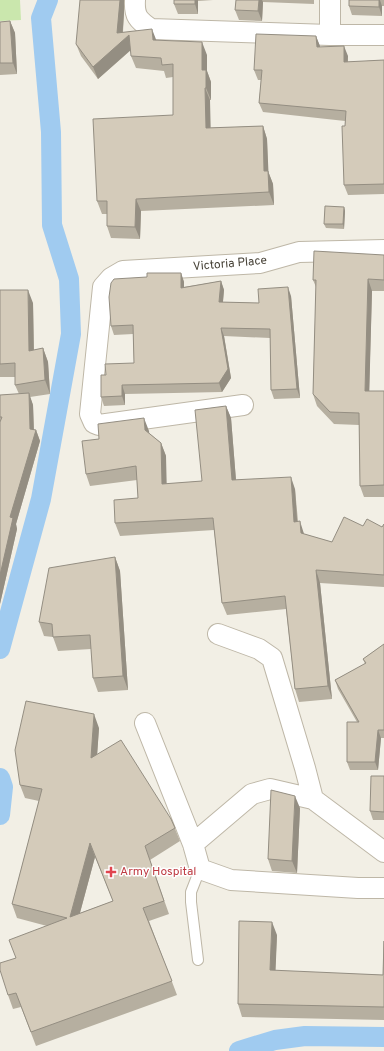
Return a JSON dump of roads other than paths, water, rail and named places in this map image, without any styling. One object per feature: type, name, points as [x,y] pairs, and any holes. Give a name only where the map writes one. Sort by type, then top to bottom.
[{"type":"street","points":[[135,0],[134,11],[141,21],[151,29],[330,35],[384,35]]},
{"type":"street","points":[[330,0],[330,35]]},
{"type":"street","name":"Victoria Place","points":[[243,405],[99,425],[94,423],[90,414],[103,287],[111,278],[123,271],[260,263],[299,252],[384,250]]},
{"type":"street","points":[[218,634],[258,649],[272,658],[313,799]]},
{"type":"street","points":[[145,723],[193,844],[200,870],[231,880],[358,888],[384,888]]},
{"type":"street","points":[[193,844],[252,794],[270,788],[313,799],[384,852]]},
{"type":"lane","points":[[198,960],[191,892],[200,870]]},
{"type":"waterway","points":[[0,649],[41,499],[71,334],[69,279],[52,225],[51,132],[41,18],[48,0]]},
{"type":"waterway","points":[[0,778],[3,787],[0,815]]},
{"type":"waterway","points":[[239,1051],[275,1040],[305,1036],[384,1037]]},
{"type":"place","name":"Army Hospital","points":[[111,872]]}]
